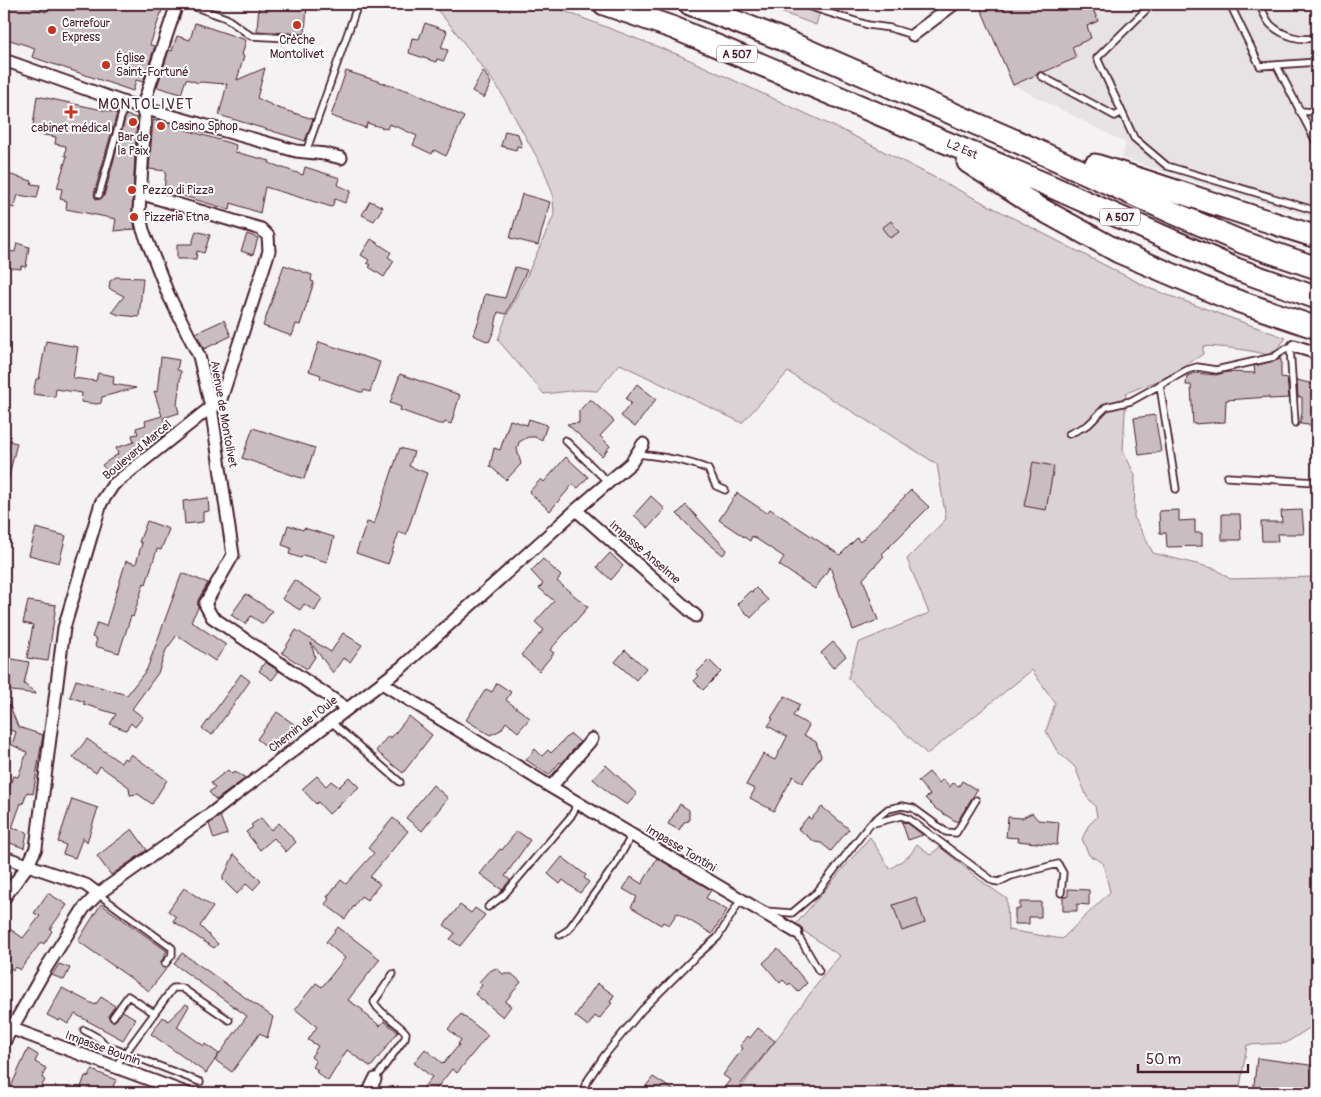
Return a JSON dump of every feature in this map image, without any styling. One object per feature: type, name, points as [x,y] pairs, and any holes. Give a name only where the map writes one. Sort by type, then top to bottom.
[{"type":"highway","name":"L2 Est","points":[[604,4],[674,28],[1050,186],[1236,269],[1317,298]]},
{"type":"highway","name":"A 507","points":[[690,4],[781,39],[1244,243],[1317,268]]},
{"type":"highway","points":[[924,133],[1039,208],[1120,252],[1223,296],[1317,328]]},
{"type":"highway","points":[[1018,142],[1158,184],[1227,209],[1317,237]]},
{"type":"street","name":"Avenue de Montolivet","points":[[177,4],[142,108],[145,121],[139,212],[143,230],[168,294],[197,350],[211,407],[232,555],[205,604],[212,617],[346,708]]},
{"type":"street","points":[[912,35],[954,4]]},
{"type":"street","points":[[4,60],[124,103],[296,151],[341,158]]},
{"type":"street","name":"Boulevard Marcel","points":[[4,898],[28,864],[36,848],[64,628],[102,503],[113,485],[221,399],[269,251],[268,236],[261,230],[146,195],[141,191]]},
{"type":"street","points":[[1292,346],[1317,353]]},
{"type":"street","name":"Chemin de l'Oule","points":[[4,1042],[10,1028],[84,908],[98,894],[212,813],[346,708],[402,667],[631,463],[643,444]]},
{"type":"street","name":"Impasse Anselme","points":[[576,510],[696,616]]},
{"type":"street","name":"Impasse Tontini","points":[[382,683],[574,801],[796,932]]},
{"type":"street","points":[[551,787],[592,739]]},
{"type":"street","points":[[4,857],[86,885],[98,894]]},
{"type":"street","name":"Impasse Bounin","points":[[10,1028],[186,1093]]},
{"type":"street","points":[[368,1093],[375,1079]]},
{"type":"lane","points":[[188,4],[226,18],[251,36],[308,39]]},
{"type":"lane","points":[[306,152],[358,4]]},
{"type":"lane","points":[[801,4],[868,25],[890,28],[912,35]]},
{"type":"lane","points":[[1152,4],[1096,58],[1134,138],[1167,166],[1317,211]]},
{"type":"lane","points":[[1230,4],[1260,66],[1317,62]]},
{"type":"lane","points":[[1259,4],[1270,24],[1282,34],[1298,38],[1317,37]]},
{"type":"lane","points":[[1277,66],[1317,144]]},
{"type":"lane","points":[[1041,76],[1114,116],[1122,112]]},
{"type":"lane","points":[[99,195],[124,103]]},
{"type":"lane","points":[[1299,111],[1317,112]]},
{"type":"lane","points":[[1069,434],[1088,425],[1106,407],[1131,401],[1187,370],[1197,368],[1216,370],[1274,357],[1292,346],[1295,423]]},
{"type":"lane","points":[[1160,386],[1176,489]]},
{"type":"lane","points":[[566,440],[608,482]]},
{"type":"lane","points":[[636,454],[656,455],[694,463],[708,469],[716,486],[725,490]]},
{"type":"lane","points":[[1227,477],[1317,482]]},
{"type":"lane","points":[[330,721],[400,782]]},
{"type":"lane","points":[[760,911],[792,913],[817,892],[870,824],[888,809],[902,806],[913,808],[946,832],[956,833],[976,800]]},
{"type":"lane","points":[[488,907],[509,890],[572,816],[575,809],[574,801]]},
{"type":"lane","points":[[870,824],[901,816],[909,819],[993,881],[999,882],[1011,876],[1058,864],[1062,873],[1061,893]]},
{"type":"lane","points":[[560,935],[568,930],[616,865],[628,840],[626,832]]},
{"type":"lane","points":[[98,894],[172,948],[172,955],[165,964]]},
{"type":"lane","points":[[582,1093],[586,1082],[610,1048],[642,1010],[718,937],[741,900]]},
{"type":"lane","points":[[796,932],[819,971]]},
{"type":"lane","points":[[375,1079],[405,1038],[406,1033],[377,1008],[374,1002],[393,974]]},
{"type":"lane","points":[[115,1067],[173,988],[182,988],[229,1020]]},
{"type":"lane","points":[[114,1017],[128,996],[154,1013]]},
{"type":"lane","points":[[84,1030],[100,1039],[105,1045],[200,1082]]},
{"type":"shaded area","points":[[432,4],[546,4],[679,55],[848,133],[1151,289],[1286,338],[1277,349],[1268,355],[1252,351],[1203,346],[1203,354],[1170,376],[1126,393],[1123,451],[1135,475],[1134,517],[1153,553],[1216,569],[1230,579],[1317,577],[1317,1023],[1286,1043],[1247,1045],[1239,1093],[737,1093],[829,968],[840,956],[795,925],[870,837],[890,869],[910,855],[917,844],[930,855],[940,847],[980,880],[1007,899],[1008,930],[1062,939],[1110,892],[1103,863],[1089,855],[1082,839],[1088,826],[1097,817],[1095,806],[1087,797],[1075,767],[1057,751],[1046,731],[1055,703],[1032,670],[927,754],[848,678],[858,643],[929,613],[907,559],[946,519],[937,464],[788,372],[742,423],[620,364],[597,391],[579,390],[544,394],[498,340],[506,317],[554,215],[553,195],[544,170],[499,89]]},
{"type":"shaded area","points":[[759,4],[822,4],[816,25]]},
{"type":"shaded area","points":[[979,4],[1317,4],[1317,219],[1122,158],[1126,143],[1013,85]]},
{"type":"building","points":[[4,4],[22,4],[46,12],[48,4],[164,4],[150,45],[155,46],[143,82],[136,80],[133,91],[32,57],[35,48],[4,38]]},
{"type":"building","name":"Crèche Montolivet","points":[[259,4],[307,4],[305,34],[257,31]]},
{"type":"building","points":[[979,4],[1091,4],[1098,21],[1087,26],[1091,38],[1072,47],[1076,58],[1044,72],[1039,72],[1013,85]]},
{"type":"building","points":[[195,23],[246,40],[242,55],[244,56],[237,80],[265,68],[257,98],[278,108],[313,119],[305,141],[219,115],[227,84],[199,83],[186,79],[181,94],[157,87],[169,50],[172,51],[177,36],[190,40]]},
{"type":"building","points":[[425,23],[447,31],[441,48],[448,50],[444,61],[437,59],[436,62],[409,53],[412,38],[419,39]]},
{"type":"building","points":[[346,71],[415,93],[464,117],[446,156],[434,150],[432,154],[413,145],[417,136],[389,124],[387,129],[367,123],[366,128],[331,116]]},
{"type":"building","points":[[483,71],[491,83],[484,98],[472,91]]},
{"type":"building","points":[[37,96],[117,113],[94,194],[98,200],[104,196],[126,115],[137,118],[132,212],[135,229],[114,231],[116,219],[66,209],[67,201],[60,199],[62,189],[57,188],[67,156],[65,156],[66,146],[55,144],[56,137],[32,133]]},
{"type":"building","points":[[153,120],[236,145],[235,152],[270,161],[269,163],[303,175],[305,167],[340,178],[338,185],[351,191],[345,203],[335,199],[332,207],[265,187],[260,213],[231,203],[230,210],[164,190],[166,171],[149,169]]},
{"type":"building","points":[[505,131],[518,134],[522,147],[517,146],[516,150],[501,146]]},
{"type":"building","points":[[4,173],[32,181],[31,184],[40,185],[37,198],[18,195],[14,208],[4,205]]},
{"type":"building","points":[[522,194],[550,202],[538,245],[510,238]]},
{"type":"building","points":[[370,201],[383,207],[374,221],[362,215]]},
{"type":"building","points":[[891,221],[899,232],[890,238],[882,228]]},
{"type":"building","points":[[196,231],[210,235],[204,253],[197,251],[196,259],[177,259],[177,244],[192,244]]},
{"type":"building","points":[[247,234],[258,238],[253,255],[241,251]]},
{"type":"building","points":[[371,239],[391,252],[388,257],[394,261],[384,277],[369,267],[371,265],[367,263],[369,260],[361,255]]},
{"type":"building","points":[[17,243],[29,247],[26,267],[21,266],[21,269],[5,267],[7,251],[15,252]]},
{"type":"building","points":[[284,265],[312,275],[311,281],[314,282],[300,325],[296,324],[292,336],[263,326]]},
{"type":"building","points":[[515,267],[527,270],[506,314],[498,312],[494,331],[489,342],[473,335],[479,321],[485,294],[505,298]]},
{"type":"building","points":[[116,277],[143,278],[139,317],[119,315],[112,312],[124,296],[109,288],[110,281]]},
{"type":"building","points":[[224,320],[231,336],[204,349],[196,333]]},
{"type":"building","points":[[46,341],[78,347],[73,378],[96,381],[98,373],[114,376],[113,384],[136,388],[102,397],[101,403],[97,404],[81,402],[82,393],[56,389],[55,397],[33,394],[36,379],[39,379]]},
{"type":"building","points":[[319,342],[380,362],[370,392],[364,390],[360,392],[320,378],[321,375],[309,371]]},
{"type":"building","points":[[161,357],[179,360],[177,370],[181,371],[177,405],[179,413],[163,418],[168,432],[111,476],[102,465],[118,454],[116,448],[134,442],[132,435],[138,434],[136,428],[146,425],[145,421],[162,416],[154,391],[157,392]]},
{"type":"building","points":[[1281,359],[1281,377],[1287,378],[1289,398],[1269,399],[1269,397],[1226,400],[1225,422],[1193,424],[1191,385],[1186,385],[1187,376],[1195,373],[1216,375],[1227,372],[1255,373],[1254,366]]},
{"type":"building","points":[[400,374],[460,395],[451,424],[445,422],[444,424],[439,424],[400,410],[401,407],[390,403]]},
{"type":"building","points":[[1297,380],[1317,385],[1317,426],[1300,424],[1302,397],[1298,397]]},
{"type":"building","points":[[637,384],[656,399],[635,427],[621,416],[631,403],[626,399]]},
{"type":"building","points":[[590,399],[614,421],[600,436],[610,446],[602,456],[567,424],[579,423],[579,411]]},
{"type":"building","points":[[1155,415],[1161,452],[1139,455],[1134,418]]},
{"type":"building","points":[[529,419],[547,425],[542,440],[528,437],[519,442],[517,449],[521,464],[506,480],[490,466],[494,448],[500,450],[510,420],[527,425]]},
{"type":"building","points":[[253,428],[315,448],[304,479],[242,458]]},
{"type":"building","points":[[4,440],[17,443],[8,480],[4,479]]},
{"type":"building","points":[[400,448],[414,452],[409,466],[427,473],[406,535],[399,532],[388,564],[356,553],[367,522],[374,524]]},
{"type":"building","points":[[566,457],[588,477],[578,488],[573,484],[550,511],[529,492],[541,479],[544,482]]},
{"type":"building","points":[[1033,462],[1054,466],[1046,510],[1024,506]]},
{"type":"building","points":[[911,490],[929,507],[882,554],[884,556],[863,579],[878,620],[853,630],[830,567],[815,589],[779,565],[784,557],[752,536],[750,541],[719,520],[737,493],[767,513],[770,509],[840,555],[857,538],[860,542]]},
{"type":"building","points":[[651,496],[665,509],[648,528],[634,515]]},
{"type":"building","points":[[208,498],[209,511],[203,512],[203,522],[185,524],[183,501]]},
{"type":"building","points":[[686,505],[727,550],[723,555],[677,514]]},
{"type":"building","points":[[1179,510],[1179,521],[1195,520],[1195,533],[1202,533],[1202,546],[1167,547],[1166,533],[1160,533],[1159,511]]},
{"type":"building","points":[[1302,510],[1304,534],[1277,534],[1278,541],[1262,541],[1261,522],[1282,522],[1281,511]]},
{"type":"building","points":[[1222,514],[1240,514],[1241,540],[1222,540]]},
{"type":"building","points":[[147,521],[169,529],[161,550],[157,549],[146,584],[144,583],[133,617],[131,616],[119,653],[95,646],[97,639],[92,637],[97,623],[106,626],[126,561],[136,564],[142,543],[139,542]]},
{"type":"building","points":[[288,525],[334,537],[327,562],[303,555],[301,558],[289,554],[291,548],[282,545]]},
{"type":"building","points":[[36,528],[66,536],[59,563],[29,555]]},
{"type":"building","points":[[610,553],[623,566],[611,580],[597,567]]},
{"type":"building","points":[[543,559],[561,576],[557,581],[588,607],[550,650],[554,653],[539,671],[521,655],[544,630],[535,622],[554,601],[539,588],[543,584],[531,571]]},
{"type":"building","points":[[182,573],[208,583],[198,600],[198,608],[191,621],[226,645],[215,661],[177,635],[166,650],[158,673],[132,709],[143,717],[135,727],[131,723],[126,730],[110,724],[116,714],[83,704],[85,702],[70,697],[76,680],[127,695],[147,669]]},
{"type":"building","points":[[294,580],[322,598],[315,611],[304,604],[300,610],[282,599]]},
{"type":"building","points":[[756,588],[768,600],[751,618],[737,604],[750,591],[752,592]]},
{"type":"building","points":[[246,594],[272,611],[263,624],[251,616],[245,624],[231,615]]},
{"type":"building","points":[[28,601],[56,605],[48,661],[27,658],[33,625],[23,623]]},
{"type":"building","points":[[296,630],[331,652],[343,633],[362,645],[350,662],[343,658],[333,673],[311,643],[315,657],[307,669],[282,653]]},
{"type":"building","points":[[833,642],[846,656],[833,668],[821,653]]},
{"type":"building","points":[[625,650],[646,668],[636,680],[615,662]]},
{"type":"building","points":[[7,658],[29,662],[24,684],[37,694],[4,690]]},
{"type":"building","points":[[709,660],[721,672],[703,690],[694,681],[699,676],[696,673]]},
{"type":"building","points":[[265,662],[279,671],[272,680],[259,671]]},
{"type":"building","points":[[241,674],[250,681],[212,735],[202,729]]},
{"type":"building","points":[[497,683],[511,692],[506,700],[530,718],[518,732],[506,722],[501,730],[490,735],[466,720],[486,689],[492,692]]},
{"type":"building","points":[[785,696],[800,705],[793,716],[809,725],[804,735],[816,742],[821,756],[802,783],[793,776],[774,811],[750,798],[755,789],[746,785],[763,754],[775,760],[787,737],[768,726]]},
{"type":"building","points":[[8,701],[18,727],[43,735],[33,794],[27,792],[12,828],[27,832],[24,848],[7,842],[4,847],[4,794],[6,787],[9,788],[13,776],[18,777],[27,752],[12,745],[16,732],[4,728]]},
{"type":"building","points":[[277,712],[298,727],[287,746],[276,754],[257,739]]},
{"type":"building","points":[[409,716],[432,735],[403,773],[376,751],[388,736],[391,738]]},
{"type":"building","points":[[569,735],[572,735],[580,742],[549,775],[526,760],[535,749],[542,756],[548,750],[551,753]]},
{"type":"building","points":[[87,739],[121,763],[124,758],[127,760],[131,754],[167,780],[152,804],[138,794],[130,795],[129,787],[100,766],[96,773],[73,757]]},
{"type":"building","points":[[606,765],[637,794],[627,805],[593,779]]},
{"type":"building","points":[[228,770],[232,774],[235,772],[246,778],[216,800],[209,792],[215,788],[211,783]]},
{"type":"building","points":[[929,772],[939,783],[943,779],[950,787],[953,783],[959,786],[962,781],[977,790],[957,822],[936,809],[925,798],[930,795],[918,781]]},
{"type":"building","points":[[317,776],[326,786],[331,781],[339,787],[349,777],[359,787],[329,814],[302,789]]},
{"type":"building","points":[[433,785],[448,798],[422,831],[406,818]]},
{"type":"building","points":[[72,799],[98,808],[87,842],[83,837],[75,858],[63,854],[66,845],[58,842]]},
{"type":"building","points":[[680,804],[689,810],[689,821],[684,822],[679,830],[668,824]]},
{"type":"building","points":[[822,807],[849,829],[831,851],[798,829],[808,817],[811,819]]},
{"type":"building","points":[[1032,813],[1038,820],[1059,822],[1057,845],[1017,841],[1018,838],[1006,837],[1008,817],[1022,818]]},
{"type":"building","points":[[220,816],[227,834],[214,839],[209,824]]},
{"type":"building","points":[[261,818],[271,830],[279,823],[296,842],[286,852],[274,838],[260,850],[246,832],[253,827],[251,825]]},
{"type":"building","points":[[393,818],[408,831],[370,877],[380,884],[367,900],[361,896],[345,919],[325,904],[329,899],[327,897],[341,880],[346,884],[374,853],[368,848]]},
{"type":"building","points":[[902,822],[907,823],[923,835],[908,840]]},
{"type":"building","points":[[132,829],[147,850],[111,875],[97,856]]},
{"type":"building","points":[[517,831],[530,840],[505,876],[510,880],[502,890],[480,874]]},
{"type":"building","points":[[234,854],[261,881],[253,890],[246,884],[237,894],[223,880],[223,875]]},
{"type":"building","points":[[562,857],[586,875],[584,878],[589,882],[580,893],[563,880],[560,884],[548,874]]},
{"type":"building","points":[[657,858],[711,890],[706,898],[727,910],[712,934],[677,913],[669,925],[663,922],[661,925],[631,907],[637,897],[623,889],[631,877],[642,884]]},
{"type":"building","points":[[184,888],[213,907],[200,926],[218,944],[214,948],[173,921],[176,917],[168,911]]},
{"type":"building","points":[[1068,889],[1089,890],[1089,905],[1077,904],[1077,911],[1063,911],[1063,897],[1068,896]]},
{"type":"building","points":[[48,893],[67,905],[50,929],[52,931],[44,944],[41,942],[20,970],[15,967],[13,970],[11,968],[4,978],[4,938],[10,929],[23,938],[40,916],[34,913]]},
{"type":"building","points":[[916,897],[925,923],[902,931],[893,905]]},
{"type":"building","points":[[1020,902],[1041,902],[1041,917],[1029,917],[1029,924],[1015,924],[1015,909],[1020,909]]},
{"type":"building","points":[[101,904],[167,951],[160,964],[166,969],[149,991],[78,941]]},
{"type":"building","points":[[460,905],[471,913],[475,908],[485,915],[460,946],[450,939],[455,933],[444,925]]},
{"type":"building","points":[[338,927],[380,959],[348,1000],[363,1010],[380,1026],[384,1021],[398,1032],[371,1067],[347,1050],[328,1081],[316,1072],[318,1070],[313,1067],[316,1061],[311,1057],[318,1046],[308,1040],[317,1027],[295,1009],[316,983],[322,987],[345,958],[326,942]]},
{"type":"building","points":[[778,949],[807,983],[798,992],[790,983],[788,985],[783,980],[780,983],[763,963]]},
{"type":"building","points":[[182,953],[273,1017],[267,1038],[260,1033],[232,1072],[215,1060],[247,1016],[174,964]]},
{"type":"building","points":[[59,964],[70,968],[64,980],[52,975]]},
{"type":"building","points":[[496,968],[503,974],[512,974],[521,982],[505,1002],[511,1006],[503,1017],[475,994],[482,985],[479,982],[488,972]]},
{"type":"building","points":[[597,983],[614,995],[610,1002],[612,1003],[599,1019],[595,1016],[588,1026],[575,1016]]},
{"type":"building","points":[[62,988],[95,1005],[101,997],[115,1006],[108,1016],[111,1021],[115,1021],[123,1011],[136,1019],[123,1040],[75,1014],[68,1024],[60,1019],[59,1021],[47,1015]]},
{"type":"building","points":[[186,1004],[189,1006],[177,1027],[219,1054],[206,1073],[151,1034],[163,1017],[168,1021]]},
{"type":"building","points":[[461,1014],[488,1035],[457,1073],[452,1069],[433,1093],[419,1093],[432,1077],[414,1063],[425,1049],[443,1064],[461,1040],[448,1029]]},
{"type":"building","points":[[758,1028],[775,1041],[734,1093],[720,1093],[730,1080],[723,1075],[743,1048],[740,1046]]},
{"type":"building","points":[[28,1049],[38,1055],[35,1062],[46,1068],[42,1078],[45,1080],[38,1093],[8,1093]]},
{"type":"building","points":[[1257,1058],[1317,1066],[1317,1093],[1253,1093]]},
{"type":"building","points":[[92,1070],[116,1080],[110,1093],[79,1093],[85,1076],[89,1077]]},
{"type":"building","points":[[653,1077],[678,1093],[657,1093],[646,1086]]},
{"type":"place","name":"Crèche Montolivet","points":[[297,25]]},
{"type":"place","name":"Carrefour Express","points":[[52,30]]},
{"type":"place","name":"Église Saint-Fortuné","points":[[106,65]]},
{"type":"place","name":"cabinet médical","points":[[71,112]]},
{"type":"place","name":"Bar de la Paix","points":[[133,122]]},
{"type":"place","name":"Casino Sphop","points":[[161,126]]},
{"type":"place","name":"Pezzo di Pizza","points":[[132,190]]},
{"type":"place","name":"Pizzeria Etna","points":[[134,217]]},
{"type":"district","name":"MONTOLIVET","points":[[146,104]]}]
